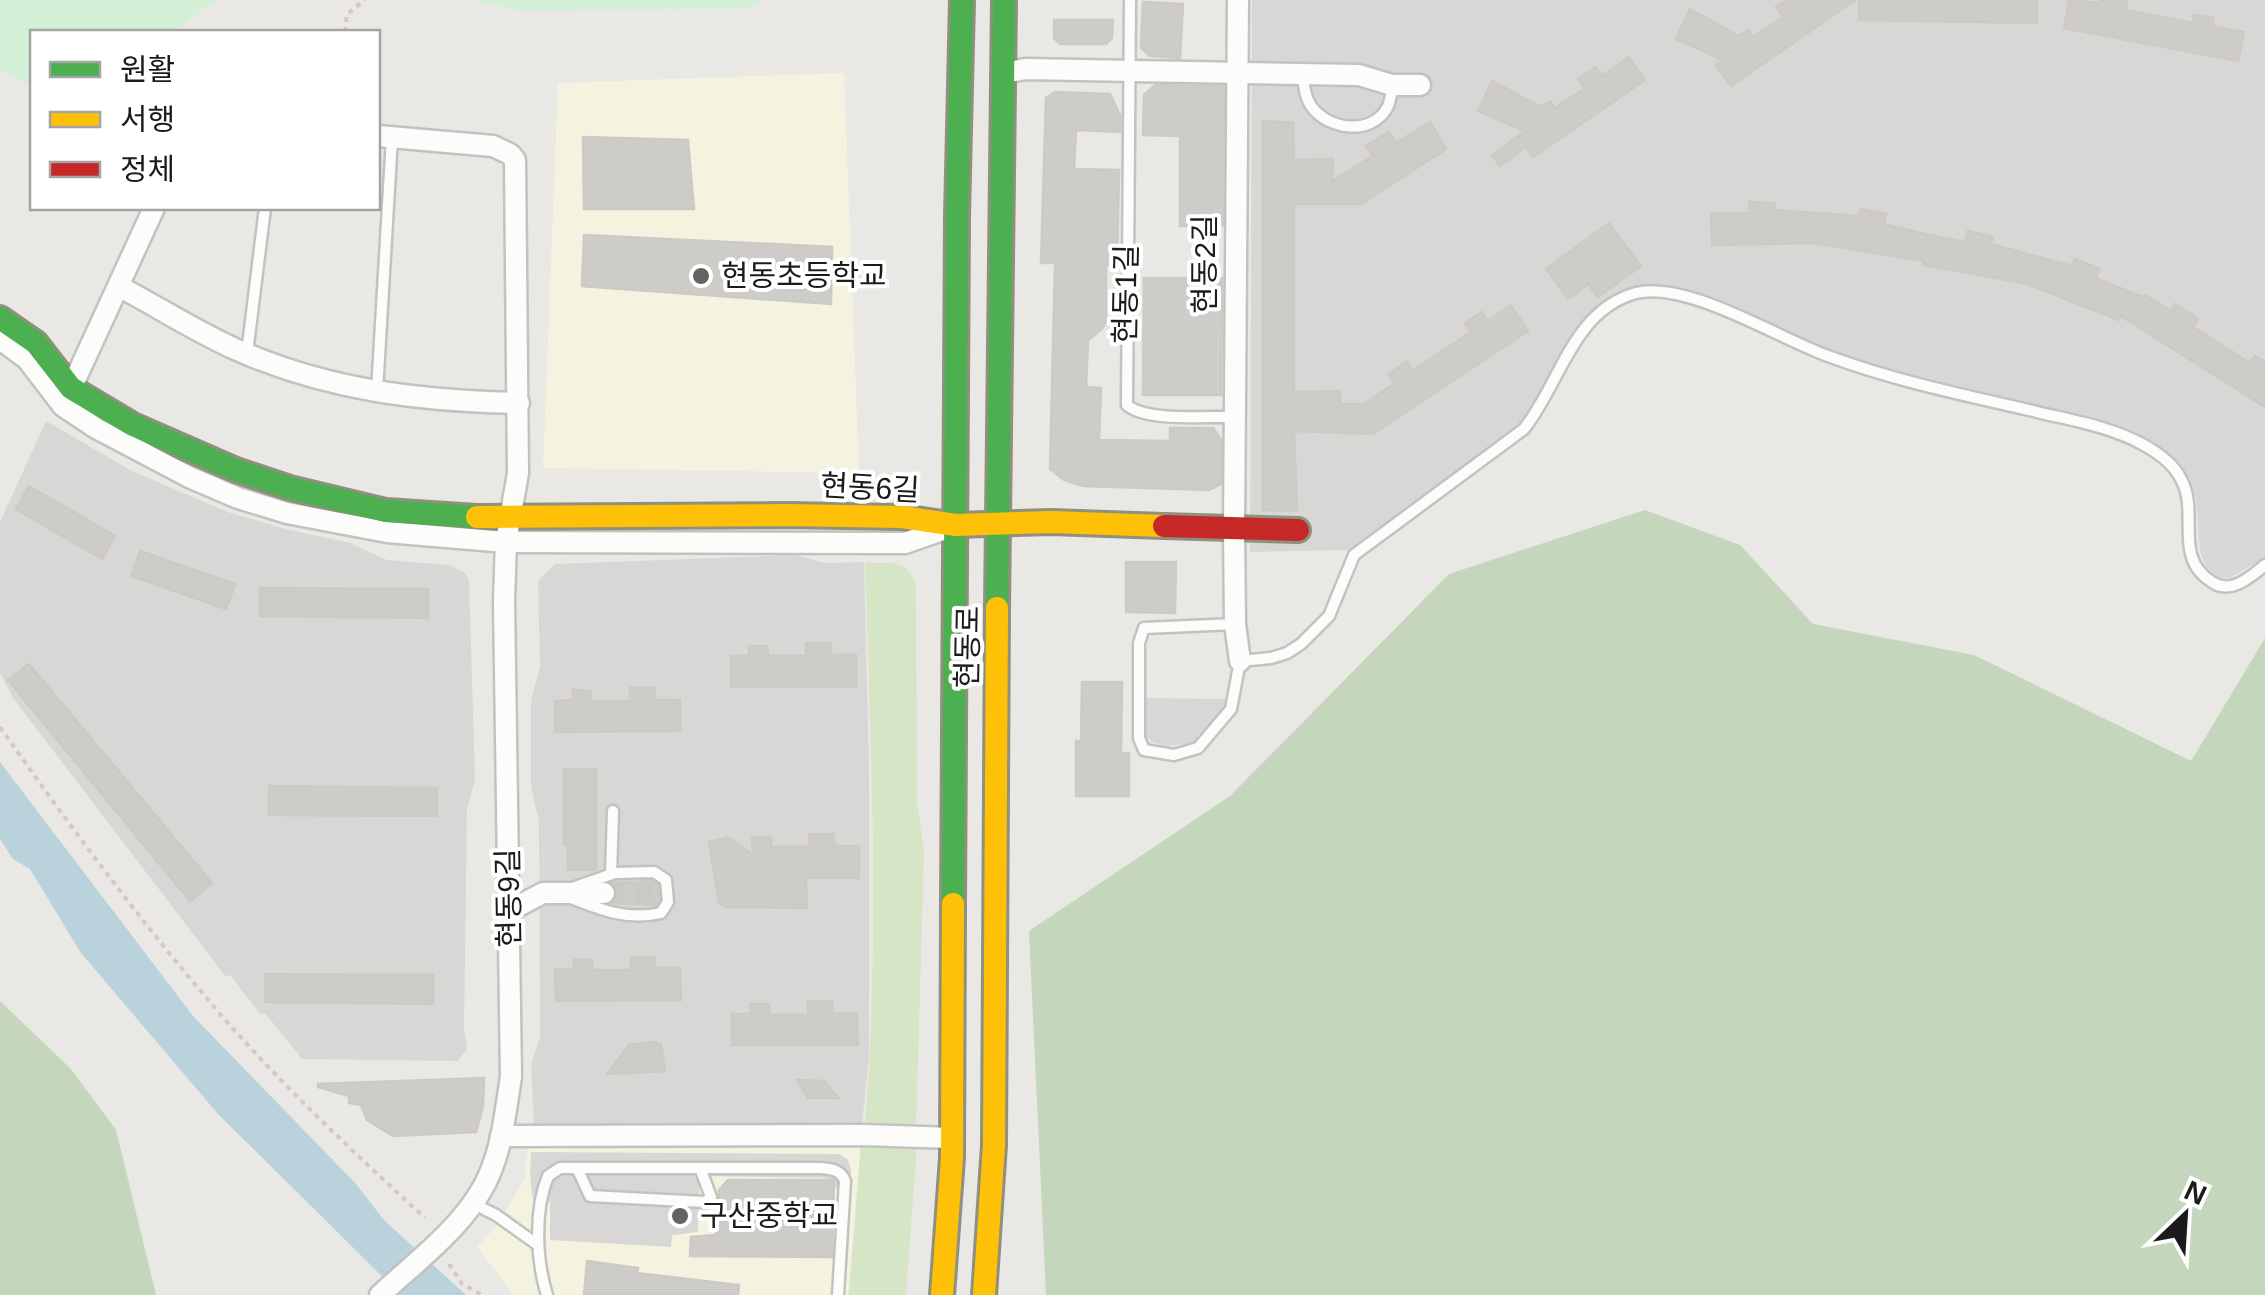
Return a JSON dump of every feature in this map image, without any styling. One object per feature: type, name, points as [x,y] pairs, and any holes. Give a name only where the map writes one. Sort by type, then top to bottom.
[{"type":"main road","name":"현동로","points":[[942,1295],[952,1138],[962,0]]},
{"type":"main road","name":"현동로","points":[[984,1295],[994,1144],[1004,0]]},
{"type":"main road","name":"현동6길","points":[[0,318],[36,343],[67,397],[187,450],[290,488],[386,511],[511,518],[883,516],[956,525]]},
{"type":"main road","points":[[956,525],[1298,530]]},
{"type":"street","name":"현동2길","points":[[1238,0],[1234,529],[1235,624],[1240,661]]},
{"type":"street","points":[[1005,73],[1026,69],[1359,76],[1392,85],[1420,85]]},
{"type":"street","name":"현동9길","points":[[380,1295],[471,1203],[492,1170],[511,1077],[504,600],[506,542],[518,473],[520,403],[515,160],[493,146],[385,137]]},
{"type":"street","points":[[67,397],[153,210]]},
{"type":"street","points":[[120,286],[247,354],[301,374],[377,393],[520,403]]},
{"type":"street","name":"현동6길","points":[[0,339],[67,397],[145,456],[238,498],[287,513],[386,532],[506,542],[905,543],[956,525]]},
{"type":"street","points":[[509,911],[543,893],[607,883]]},
{"type":"street","points":[[501,1136],[952,1138]]},
{"type":"lane","name":"현동1길","points":[[1130,0],[1126,405],[1134,412],[1148,415],[1235,417]]},
{"type":"lane","points":[[1302,75],[1306,96],[1314,110],[1340,126],[1371,123],[1386,111],[1392,85]]},
{"type":"lane","points":[[377,393],[385,137]]},
{"type":"lane","points":[[247,354],[265,210]]},
{"type":"lane","points":[[1240,661],[1287,654],[1301,644],[1329,616],[1345,569],[1354,555],[1524,430],[1590,322],[1636,293],[1664,290],[1694,298],[1788,341],[1860,368],[2136,441],[2171,464],[2182,480],[2187,495],[2189,552],[2194,567],[2204,577],[2218,586],[2232,586],[2265,565]]},
{"type":"lane","name":"현동2길","points":[[1235,624],[1144,628],[1139,643],[1139,738],[1144,750],[1174,756],[1198,748],[1234,702],[1240,661]]},
{"type":"lane","points":[[558,893],[620,915],[652,915],[666,908],[666,880],[654,872],[607,883],[613,810]]},
{"type":"lane","points":[[547,1295],[538,1245],[548,1176],[560,1168],[832,1168],[842,1174],[846,1196],[838,1295]]},
{"type":"lane","points":[[577,1168],[590,1196],[706,1202],[711,1197],[700,1168]]},
{"type":"lane","points":[[471,1203],[496,1215],[538,1245]]},
{"type":"path","points":[[346,30],[346,14],[364,0]]},
{"type":"path","points":[[0,728],[211,1004],[338,1136],[425,1218]]},
{"type":"path","points":[[449,1264],[462,1284],[482,1295]]},
{"type":"shaded area","points":[[0,0],[216,0],[175,30],[30,30],[30,84],[0,70]]},
{"type":"shaded area","points":[[475,0],[766,0],[743,9],[517,10]]},
{"type":"shaded area","points":[[1252,0],[2265,0],[2265,557],[2230,578],[2219,577],[2206,567],[2200,552],[2196,499],[2190,479],[2177,461],[2151,442],[2124,430],[1884,369],[1796,337],[1695,292],[1657,285],[1621,294],[1602,306],[1575,331],[1543,395],[1519,427],[1348,550],[1250,552]]},
{"type":"shaded area","name":"현동초등학교","points":[[844,73],[859,473],[543,468],[558,83]]},
{"type":"shaded area","points":[[46,421],[132,471],[228,512],[350,543],[387,560],[449,565],[469,579],[475,780],[467,809],[467,1049],[458,1061],[302,1059],[230,975],[226,977],[13,698],[0,673],[0,522]]},
{"type":"shaded area","points":[[1645,510],[1740,545],[1813,624],[1974,655],[2191,761],[2265,638],[2265,1295],[1046,1295],[1029,931],[1230,796],[1449,574]]},
{"type":"shaded area","points":[[796,555],[824,563],[864,562],[869,1055],[862,1125],[534,1125],[531,1064],[540,1037],[539,821],[531,787],[531,700],[540,667],[538,581],[555,564]]},
{"type":"shaded area","points":[[1144,698],[1226,699],[1226,705],[1207,733],[1194,743],[1167,746],[1146,736]]},
{"type":"shaded area","points":[[0,1001],[71,1069],[116,1130],[156,1295],[0,1295]]},
{"type":"shaded area","name":"구산중학교","points":[[861,1143],[848,1295],[514,1295],[477,1247],[497,1225],[525,1179],[528,1144]]},
{"type":"shaded area","points":[[531,1152],[840,1154],[851,1169],[851,1189],[835,1188],[827,1178],[700,1176],[698,1232],[672,1235],[671,1247],[550,1240],[550,1202],[533,1200]]},
{"type":"green space","points":[[865,563],[902,566],[916,585],[917,801],[924,852],[916,1128],[865,1125],[873,914]]},
{"type":"green space","points":[[861,1143],[917,1145],[906,1295],[849,1295]]},
{"type":"water","points":[[0,762],[193,1016],[356,1184],[384,1220],[466,1295],[401,1295],[218,1114],[81,953],[30,869],[13,859],[0,839]]},
{"type":"building","points":[[1787,0],[1855,0],[1731,86],[1716,65],[1723,60],[1676,39],[1690,9],[1739,36],[1748,30],[1753,37],[1783,17],[1776,7]]},
{"type":"building","points":[[1859,0],[2037,0],[2037,23],[1859,20]]},
{"type":"building","points":[[2069,0],[2127,0],[2126,10],[2193,23],[2194,15],[2214,18],[2212,26],[2244,32],[2238,61],[2064,28]]},
{"type":"building","points":[[1143,2],[1183,4],[1180,58],[1150,56],[1141,48]]},
{"type":"building","points":[[1054,20],[1113,20],[1112,38],[1106,44],[1060,44],[1054,38]]},
{"type":"building","points":[[1629,57],[1645,80],[1533,157],[1526,147],[1500,166],[1492,155],[1525,131],[1478,111],[1492,81],[1541,107],[1550,101],[1555,108],[1585,88],[1578,79],[1596,67],[1602,76]]},
{"type":"building","points":[[1155,85],[1224,86],[1223,225],[1180,226],[1180,136],[1143,135],[1144,95]]},
{"type":"building","points":[[1055,92],[1110,94],[1120,115],[1120,132],[1076,130],[1074,169],[1119,170],[1117,265],[1106,265],[1106,321],[1088,340],[1086,387],[1101,388],[1099,440],[1170,441],[1170,428],[1213,428],[1221,439],[1221,484],[1209,490],[1083,486],[1064,480],[1050,469],[1055,263],[1041,263],[1046,98]]},
{"type":"building","points":[[1263,121],[1293,123],[1294,160],[1333,159],[1332,181],[1373,156],[1366,146],[1389,132],[1396,143],[1430,122],[1446,149],[1361,204],[1294,204],[1294,392],[1340,391],[1340,404],[1364,404],[1394,384],[1389,374],[1407,361],[1412,371],[1471,332],[1465,323],[1482,312],[1488,321],[1511,305],[1528,331],[1373,434],[1294,431],[1297,510],[1291,511],[1263,510]]},
{"type":"building","points":[[583,137],[688,140],[694,209],[584,209]]},
{"type":"building","points":[[1749,202],[1775,203],[1774,210],[1858,216],[1860,209],[1886,214],[1884,224],[1920,233],[1965,242],[1968,231],[1993,237],[1991,244],[2072,266],[2075,259],[2100,269],[2095,278],[2145,295],[2171,311],[2175,304],[2198,319],[2193,327],[2250,363],[2255,356],[2265,362],[2265,407],[2121,316],[2119,320],[2024,283],[1814,243],[1712,245],[1711,214],[1749,213]]},
{"type":"building","points":[[1609,223],[1641,266],[1598,297],[1588,284],[1568,299],[1546,269]]},
{"type":"building","points":[[584,235],[832,247],[831,304],[582,286]]},
{"type":"building","points":[[1144,278],[1222,278],[1221,395],[1143,395]]},
{"type":"building","points":[[29,486],[115,536],[102,559],[16,509]]},
{"type":"building","points":[[140,551],[235,584],[226,609],[131,576]]},
{"type":"building","points":[[1126,562],[1176,562],[1175,613],[1126,612]]},
{"type":"building","points":[[260,588],[428,589],[428,618],[260,616]]},
{"type":"building","points":[[806,643],[831,643],[831,655],[856,655],[856,687],[731,687],[731,656],[749,656],[749,646],[767,646],[768,656],[806,656]]},
{"type":"building","points":[[29,664],[212,883],[190,901],[8,680]]},
{"type":"building","points":[[1082,682],[1122,682],[1121,753],[1129,753],[1129,796],[1076,796]]},
{"type":"building","points":[[630,688],[655,688],[655,700],[680,700],[680,731],[555,732],[555,701],[573,700],[573,690],[591,691],[591,701],[630,701]]},
{"type":"building","points":[[564,769],[596,769],[596,870],[568,870],[568,845],[564,845]]},
{"type":"building","points":[[269,786],[437,788],[437,816],[269,815]]},
{"type":"building","points":[[809,834],[834,834],[834,846],[859,846],[859,878],[806,878],[807,908],[726,907],[719,903],[709,842],[728,837],[753,855],[752,837],[771,837],[771,847],[810,847]]},
{"type":"building","points":[[651,881],[658,885],[656,905],[613,903],[618,894],[613,883]]},
{"type":"building","points":[[631,957],[655,957],[655,968],[680,968],[681,1000],[556,1001],[555,969],[574,969],[574,960],[592,960],[592,970],[631,970]]},
{"type":"building","points":[[265,974],[433,975],[433,1004],[265,1002]]},
{"type":"building","points":[[808,1001],[832,1001],[832,1013],[857,1013],[858,1045],[732,1045],[732,1014],[751,1014],[750,1004],[769,1004],[769,1015],[808,1015]]},
{"type":"building","points":[[661,1044],[665,1071],[607,1074],[629,1045]]},
{"type":"building","points":[[484,1078],[483,1106],[476,1132],[393,1136],[367,1120],[361,1105],[349,1103],[349,1096],[318,1087],[318,1084]]},
{"type":"building","points":[[797,1080],[825,1081],[838,1098],[808,1098]]},
{"type":"building","points":[[728,1180],[834,1180],[832,1257],[690,1256],[691,1237],[716,1235],[719,1190]]},
{"type":"building","points":[[587,1261],[638,1268],[637,1273],[739,1285],[738,1295],[584,1295]]},
{"type":"tunnel","points":[[604,893],[659,893]]},
{"type":"traffic: fast","points":[[953,904],[962,0]]},
{"type":"traffic: fast","points":[[997,608],[1004,0]]},
{"type":"traffic: fast","points":[[0,318],[36,343],[71,388],[133,425],[236,470],[290,488],[386,511],[477,517]]},
{"type":"traffic: slow","points":[[477,517],[787,515],[902,517],[956,525],[1051,522],[1164,526]]},
{"type":"traffic: slow","points":[[984,1295],[994,1145],[997,608]]},
{"type":"traffic: slow","points":[[942,1295],[952,1158],[953,904]]},
{"type":"traffic: jam","points":[[1164,526],[1298,530]]},
{"type":"place","name":"현동초등학교","points":[[701,276]]},
{"type":"place","name":"구산중학교","points":[[680,1216]]}]
